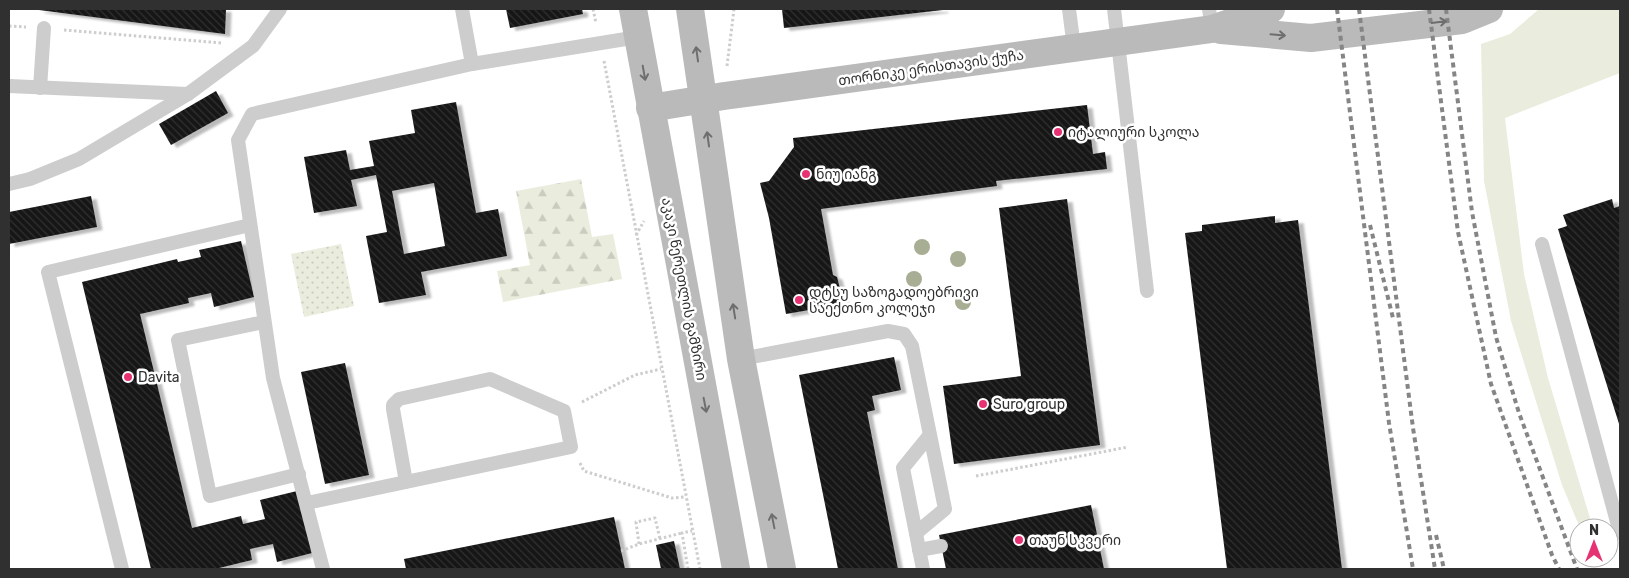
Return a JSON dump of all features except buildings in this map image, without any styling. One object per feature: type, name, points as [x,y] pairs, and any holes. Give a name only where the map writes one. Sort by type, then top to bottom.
[{"type":"main road","name":"აკაკი წერეთლის გამზირი","points":[[633,9],[736,569]]},
{"type":"main road","points":[[690,9],[741,359],[782,569]]},
{"type":"main road","name":"თორნიკე ერისთავის ქუჩა","points":[[650,108],[1119,42],[1210,19],[1271,9]]},
{"type":"main road","name":"თორნიკე ერისთავის ქუჩა","points":[[1210,19],[1311,38],[1462,20],[1489,9]]},
{"type":"lane","points":[[9,184],[30,179],[79,159],[188,94],[253,46],[280,9]]},
{"type":"lane","points":[[462,9],[472,64]]},
{"type":"lane","points":[[1069,9],[1074,48]]},
{"type":"lane","points":[[1114,9],[1147,291]]},
{"type":"lane","points":[[40,88],[44,28]]},
{"type":"lane","points":[[323,569],[273,378],[264,322],[238,140],[252,114],[472,64],[638,37]]},
{"type":"lane","points":[[9,86],[188,94]]},
{"type":"lane","points":[[122,569],[48,272],[250,225]]},
{"type":"lane","points":[[1542,244],[1620,533]]},
{"type":"lane","points":[[264,322],[178,340],[210,496],[299,474]]},
{"type":"lane","points":[[741,359],[888,331],[904,334],[912,346],[945,509],[916,533]]},
{"type":"lane","points":[[307,503],[406,482],[571,447],[564,411],[490,379],[399,399],[393,404],[393,409],[406,482]]},
{"type":"lane","points":[[923,569],[903,468],[930,436]]},
{"type":"lane","points":[[919,550],[941,546]]},
{"type":"path","points":[[593,9],[684,497],[700,569]]},
{"type":"path","points":[[9,26],[253,46]]},
{"type":"path","points":[[564,411],[634,375],[661,369]]},
{"type":"path","points":[[571,447],[584,471],[672,498],[684,497]]},
{"type":"path","points":[[976,476],[1128,447]]},
{"type":"path","points":[[639,544],[636,522],[655,518],[660,539]]},
{"type":"path","points":[[621,551],[639,544],[692,531]]},
{"type":"path","points":[[682,533],[688,569]]},
{"type":"green space","points":[[1539,9],[1620,9],[1620,73],[1505,118],[1524,274],[1548,378],[1590,518],[1576,518],[1562,485],[1511,321],[1484,181],[1481,44],[1510,34]]},
{"type":"green space","points":[[581,179],[592,237],[613,234],[622,279],[503,302],[497,271],[530,265],[516,191]]},
{"type":"green space","points":[[341,244],[354,306],[304,317],[291,254]]},
{"type":"railway","points":[[1337,9],[1389,423],[1413,569]]},
{"type":"railway","points":[[1359,9],[1413,428],[1435,569]]},
{"type":"railway","points":[[1429,9],[1458,232],[1491,384],[1552,555],[1559,569]]},
{"type":"railway","points":[[1446,9],[1472,212],[1496,337],[1519,413],[1577,569]]},
{"type":"railway","points":[[1370,225],[1393,318]]},
{"type":"railway","points":[[1436,535],[1444,569]]},
{"type":"place","name":"იტალიური სკოლა","points":[[1058,132]]},
{"type":"place","name":"ნიუ იანგ","points":[[806,174]]},
{"type":"place","name":"დტსუ საზოგადოებრივი საექთნო კოლეჯი","points":[[799,300]]},
{"type":"place","name":"Davita","points":[[128,377]]},
{"type":"place","name":"Suro group","points":[[983,404]]},
{"type":"place","name":"თაუნ სკვერი","points":[[1019,540]]}]
